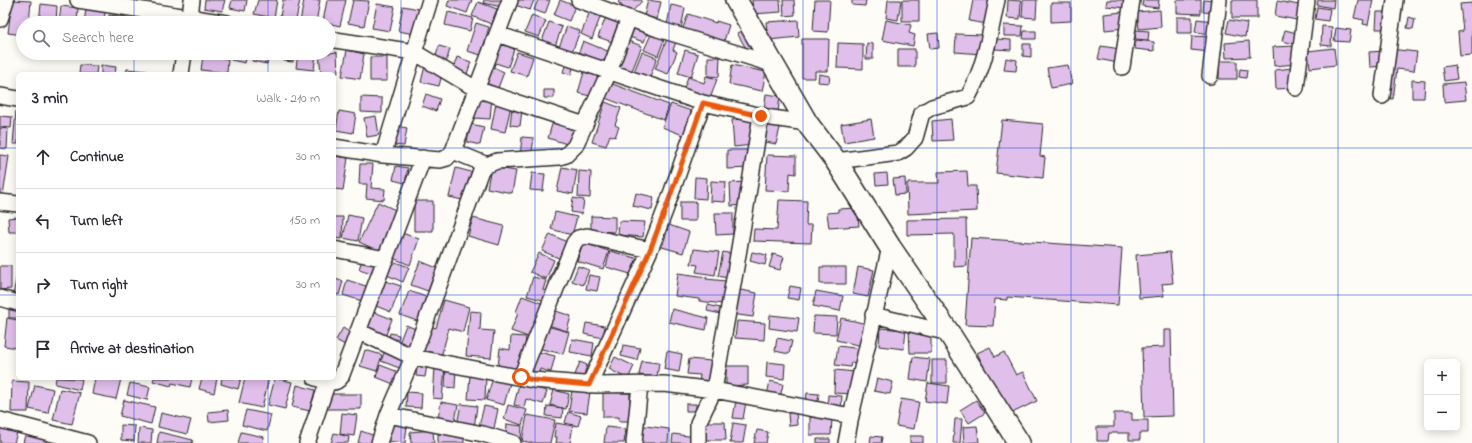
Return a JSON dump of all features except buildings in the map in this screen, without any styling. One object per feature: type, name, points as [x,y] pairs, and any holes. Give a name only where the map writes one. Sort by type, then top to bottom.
[{"type":"main road","points":[[736,0],[807,124],[836,161],[890,247],[949,333],[1019,443]]},
{"type":"street","points":[[0,19],[6,0]]},
{"type":"street","points":[[78,0],[167,16]]},
{"type":"street","points":[[190,16],[192,0]]},
{"type":"street","points":[[383,155],[430,0]]},
{"type":"street","points":[[336,147],[383,155],[440,160],[447,158],[453,150],[510,0]]},
{"type":"street","points":[[579,0],[658,29],[772,64]]},
{"type":"street","points":[[836,161],[898,153],[906,148],[915,138],[922,114],[932,107],[968,97],[976,82],[986,52],[997,0]]},
{"type":"street","points":[[1122,67],[1132,0]]},
{"type":"street","points":[[1210,76],[1219,0]]},
{"type":"street","points":[[1296,88],[1307,0]]},
{"type":"street","points":[[1382,96],[1395,0]]},
{"type":"street","points":[[379,443],[388,415],[413,357],[481,170],[487,165],[497,161],[559,157],[566,155],[575,146],[609,72],[629,18]]},
{"type":"street","points":[[497,34],[703,103],[761,116],[807,124]]},
{"type":"street","points":[[336,40],[414,52],[476,89],[585,125]]},
{"type":"street","points":[[181,72],[183,60]]},
{"type":"street","points":[[0,96],[16,99]]},
{"type":"street","points":[[589,385],[650,250],[703,103]]},
{"type":"street","points":[[698,443],[698,423],[714,390],[761,116]]},
{"type":"street","points":[[453,150],[487,165]]},
{"type":"street","points":[[307,443],[321,380],[334,383],[338,382],[341,377],[423,158]]},
{"type":"street","points":[[0,202],[16,204]]},
{"type":"street","points":[[521,377],[574,243],[578,238],[587,236],[650,250]]},
{"type":"street","points":[[846,443],[873,314],[890,247]]},
{"type":"street","points":[[336,249],[386,259]]},
{"type":"street","points":[[0,298],[16,302]]},
{"type":"street","points":[[873,314],[949,333]]},
{"type":"street","points":[[358,331],[413,357],[533,380],[589,385],[664,384],[714,390],[851,416]]},
{"type":"street","points":[[634,443],[640,385]]},
{"type":"street","points":[[388,415],[483,434],[513,443]]},
{"type":"street","points":[[0,420],[88,443]]},
{"type":"route","points":[[521,377],[533,380],[589,385],[650,250],[703,103],[761,116]]}]
